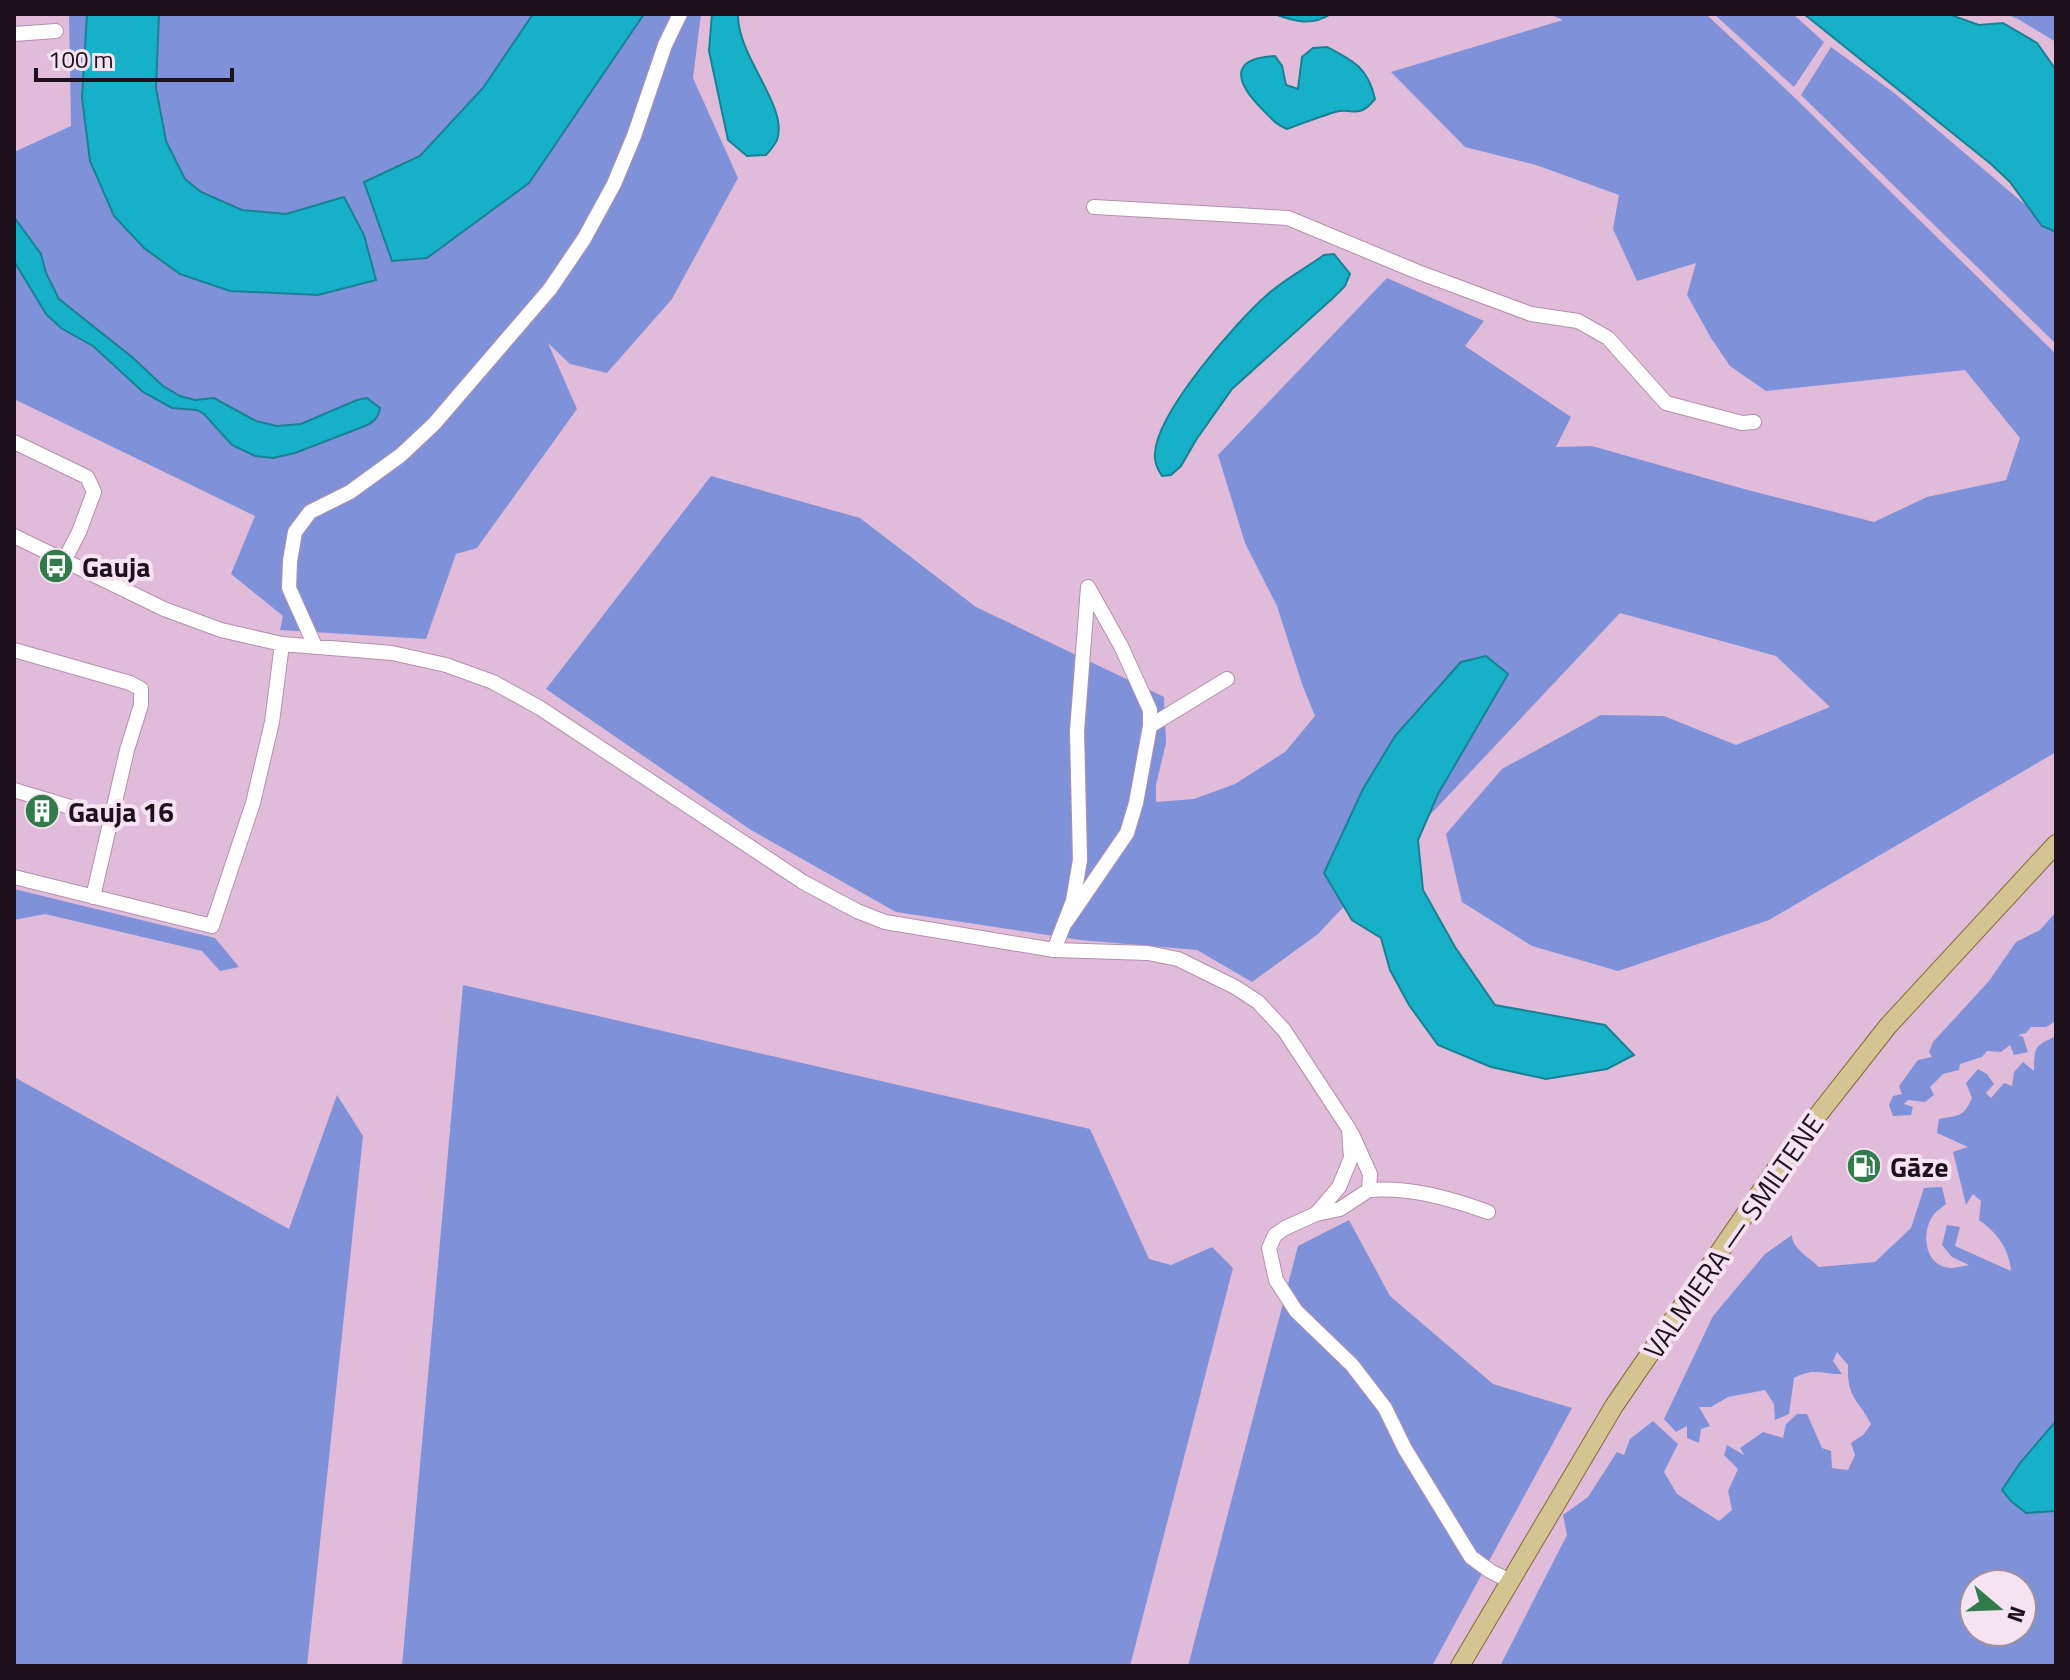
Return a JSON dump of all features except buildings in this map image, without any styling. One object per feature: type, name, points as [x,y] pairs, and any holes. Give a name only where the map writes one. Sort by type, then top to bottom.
[{"type":"main road","name":"VALMIERA — SMILTENE","points":[[1460,1666],[1614,1406],[1781,1162],[1888,1026],[2056,844]]},
{"type":"street","points":[[315,646],[289,588],[295,532],[310,512],[350,492],[401,455],[434,424],[550,289],[584,239],[614,184],[665,45],[680,14]]},
{"type":"street","points":[[14,34],[56,31]]},
{"type":"street","points":[[1094,207],[1288,218],[1418,272],[1531,314],[1578,321],[1608,338],[1666,403],[1742,423],[1754,422]]},
{"type":"street","points":[[14,442],[87,477],[94,492],[64,561]]},
{"type":"street","points":[[14,536],[164,609],[221,630],[282,644],[392,653],[446,665],[493,682],[540,708],[741,844],[803,882],[885,922],[1054,950],[1148,953],[1178,959],[1258,1002],[1284,1030],[1349,1129],[1370,1174],[1369,1190]]},
{"type":"street","points":[[1054,950],[1073,901],[1080,860],[1077,731],[1088,587],[1127,659],[1150,710],[1150,726],[1136,803],[1127,833],[1066,922]]},
{"type":"street","points":[[14,877],[212,926],[253,803],[272,722],[282,644]]},
{"type":"street","points":[[14,650],[130,683],[141,689],[141,705],[110,819],[93,897]]},
{"type":"street","points":[[1150,726],[1227,679]]},
{"type":"street","points":[[14,790],[110,819]]},
{"type":"street","points":[[1316,1214],[1339,1187],[1351,1158],[1349,1129]]},
{"type":"street","points":[[1488,1212],[1424,1192],[1387,1188],[1369,1190],[1340,1209],[1316,1214],[1285,1228],[1275,1235],[1269,1248],[1276,1280],[1296,1311],[1352,1365],[1385,1408],[1405,1449],[1471,1557],[1510,1581]]},
{"type":"shaded area","points":[[69,14],[701,14],[693,78],[738,178],[672,299],[607,373],[570,364],[548,343],[577,409],[477,548],[456,554],[426,639],[280,630],[283,616],[231,574],[255,516],[14,399],[14,152],[71,126]]},
{"type":"shaded area","points":[[87,14],[159,14],[156,88],[166,141],[185,179],[201,192],[242,210],[286,214],[344,197],[364,235],[376,280],[318,295],[230,291],[180,274],[144,248],[114,216],[90,161],[82,98]]},
{"type":"shaded area","points":[[533,14],[644,14],[529,183],[427,258],[392,261],[364,182],[420,156],[483,88]]},
{"type":"shaded area","points":[[712,14],[738,14],[745,47],[776,112],[779,127],[777,140],[766,155],[747,156],[728,140],[709,51]]},
{"type":"shaded area","points":[[1275,14],[1331,14],[1303,22]]},
{"type":"shaded area","points":[[1549,14],[1706,14],[2056,354],[2056,752],[1769,920],[1618,971],[1532,946],[1462,902],[1446,834],[1502,769],[1601,715],[1664,716],[1736,745],[1830,707],[1776,656],[1620,613],[1318,934],[1252,982],[1197,950],[1080,940],[896,912],[751,830],[546,689],[711,476],[860,518],[976,607],[1164,697],[1166,743],[1156,785],[1156,802],[1194,799],[1235,784],[1285,752],[1315,716],[1277,606],[1245,543],[1218,455],[1387,278],[1484,321],[1465,346],[1571,417],[1556,447],[1592,446],[1874,522],[1927,497],[2006,480],[2020,438],[1965,370],[1766,391],[1730,366],[1687,295],[1696,263],[1637,281],[1613,229],[1619,195],[1536,165],[1465,147],[1391,72],[1563,20]]},
{"type":"shaded area","points":[[1714,14],[1793,14],[1824,42],[1794,87]]},
{"type":"shaded area","points":[[1804,14],[1948,14],[1979,25],[2003,23],[2037,43],[2056,70],[2056,232],[2042,226],[2010,182],[1991,164]]},
{"type":"shaded area","points":[[2005,14],[2056,14],[2056,42],[2018,19]]},
{"type":"shaded area","points":[[1327,47],[1364,73],[1375,99],[1364,109],[1335,112],[1287,129],[1273,120],[1246,90],[1241,74],[1249,61],[1275,56],[1282,66],[1286,85],[1298,89],[1302,57],[1313,48]]},
{"type":"shaded area","points":[[1831,47],[1893,92],[2056,231],[2056,344],[1801,95]]},
{"type":"shaded area","points":[[14,217],[41,254],[46,273],[59,299],[163,386],[180,396],[195,400],[214,398],[256,421],[277,426],[301,424],[367,398],[380,408],[377,417],[365,426],[295,453],[273,458],[255,456],[232,445],[204,414],[197,410],[172,408],[143,392],[93,346],[61,328],[46,314],[14,261]]},
{"type":"shaded area","points":[[1334,254],[1350,274],[1345,286],[1232,389],[1181,466],[1171,475],[1162,476],[1155,456],[1159,436],[1183,392],[1201,368],[1268,294],[1324,255]]},
{"type":"shaded area","points":[[1486,656],[1508,674],[1438,794],[1418,840],[1423,890],[1455,947],[1495,1005],[1605,1025],[1634,1055],[1607,1069],[1546,1079],[1491,1067],[1438,1045],[1409,1005],[1390,970],[1381,938],[1352,920],[1324,873],[1363,789],[1395,736],[1461,662]]},
{"type":"shaded area","points":[[14,889],[215,938],[239,967],[220,971],[202,951],[45,914],[14,920]]},
{"type":"shaded area","points":[[2056,912],[2056,1021],[2046,1027],[2031,1027],[2026,1033],[2018,1035],[2023,1037],[2028,1052],[2014,1055],[2010,1045],[2001,1052],[1987,1051],[1982,1057],[1960,1064],[1959,1070],[1943,1074],[1930,1087],[1934,1095],[1925,1102],[1908,1100],[1904,1104],[1913,1107],[1911,1115],[1893,1116],[1889,1105],[1893,1096],[1902,1094],[1899,1086],[1918,1060],[1932,1057],[1929,1052],[1933,1042],[1989,981],[2016,942],[2040,930]]},
{"type":"shaded area","points":[[463,985],[1090,1129],[1149,1259],[1171,1265],[1212,1247],[1233,1268],[1130,1666],[402,1666]]},
{"type":"shaded area","points":[[2056,1036],[2056,1666],[1500,1666],[1567,1535],[1563,1515],[1588,1497],[1617,1452],[1624,1455],[1630,1439],[1653,1421],[1678,1444],[1664,1472],[1677,1494],[1719,1521],[1732,1510],[1728,1491],[1738,1469],[1724,1455],[1727,1445],[1744,1455],[1740,1448],[1763,1432],[1783,1438],[1786,1424],[1797,1414],[1807,1414],[1822,1448],[1831,1451],[1832,1468],[1848,1470],[1855,1455],[1851,1443],[1864,1434],[1871,1424],[1851,1391],[1848,1365],[1837,1352],[1833,1361],[1842,1374],[1813,1372],[1794,1378],[1789,1414],[1775,1420],[1774,1404],[1765,1390],[1728,1397],[1711,1407],[1699,1407],[1710,1426],[1701,1429],[1699,1443],[1687,1438],[1687,1426],[1676,1432],[1664,1419],[1713,1316],[1765,1254],[1792,1235],[1798,1249],[1819,1267],[1875,1262],[1911,1228],[1924,1188],[1942,1187],[1946,1204],[1931,1219],[1926,1236],[1929,1254],[1934,1261],[1950,1268],[1969,1265],[1952,1257],[1942,1245],[1947,1225],[1960,1227],[1955,1246],[2011,1271],[2001,1242],[1979,1220],[1981,1201],[1973,1194],[1966,1205],[1953,1152],[1968,1147],[1937,1133],[1939,1119],[1960,1114],[1966,1109],[1972,1098],[1966,1083],[1978,1069],[1987,1074],[1994,1084],[1986,1093],[1991,1098],[2004,1083],[2012,1086],[2014,1072],[2023,1062],[2034,1071],[2039,1045]]},
{"type":"shaded area","points":[[14,1077],[289,1229],[337,1095],[363,1136],[307,1666],[14,1666]]},
{"type":"shaded area","points":[[1349,1220],[1390,1296],[1493,1384],[1572,1408],[1432,1666],[1188,1666],[1298,1246]]},
{"type":"shaded area","points":[[2056,1421],[2056,1511],[2026,1513],[2002,1490],[2020,1463]]},
{"type":"place","name":"Gauja","points":[[56,566]]},
{"type":"place","name":"Gauja 16","points":[[42,811]]},
{"type":"place","name":"Gāze","points":[[1864,1166]]}]
